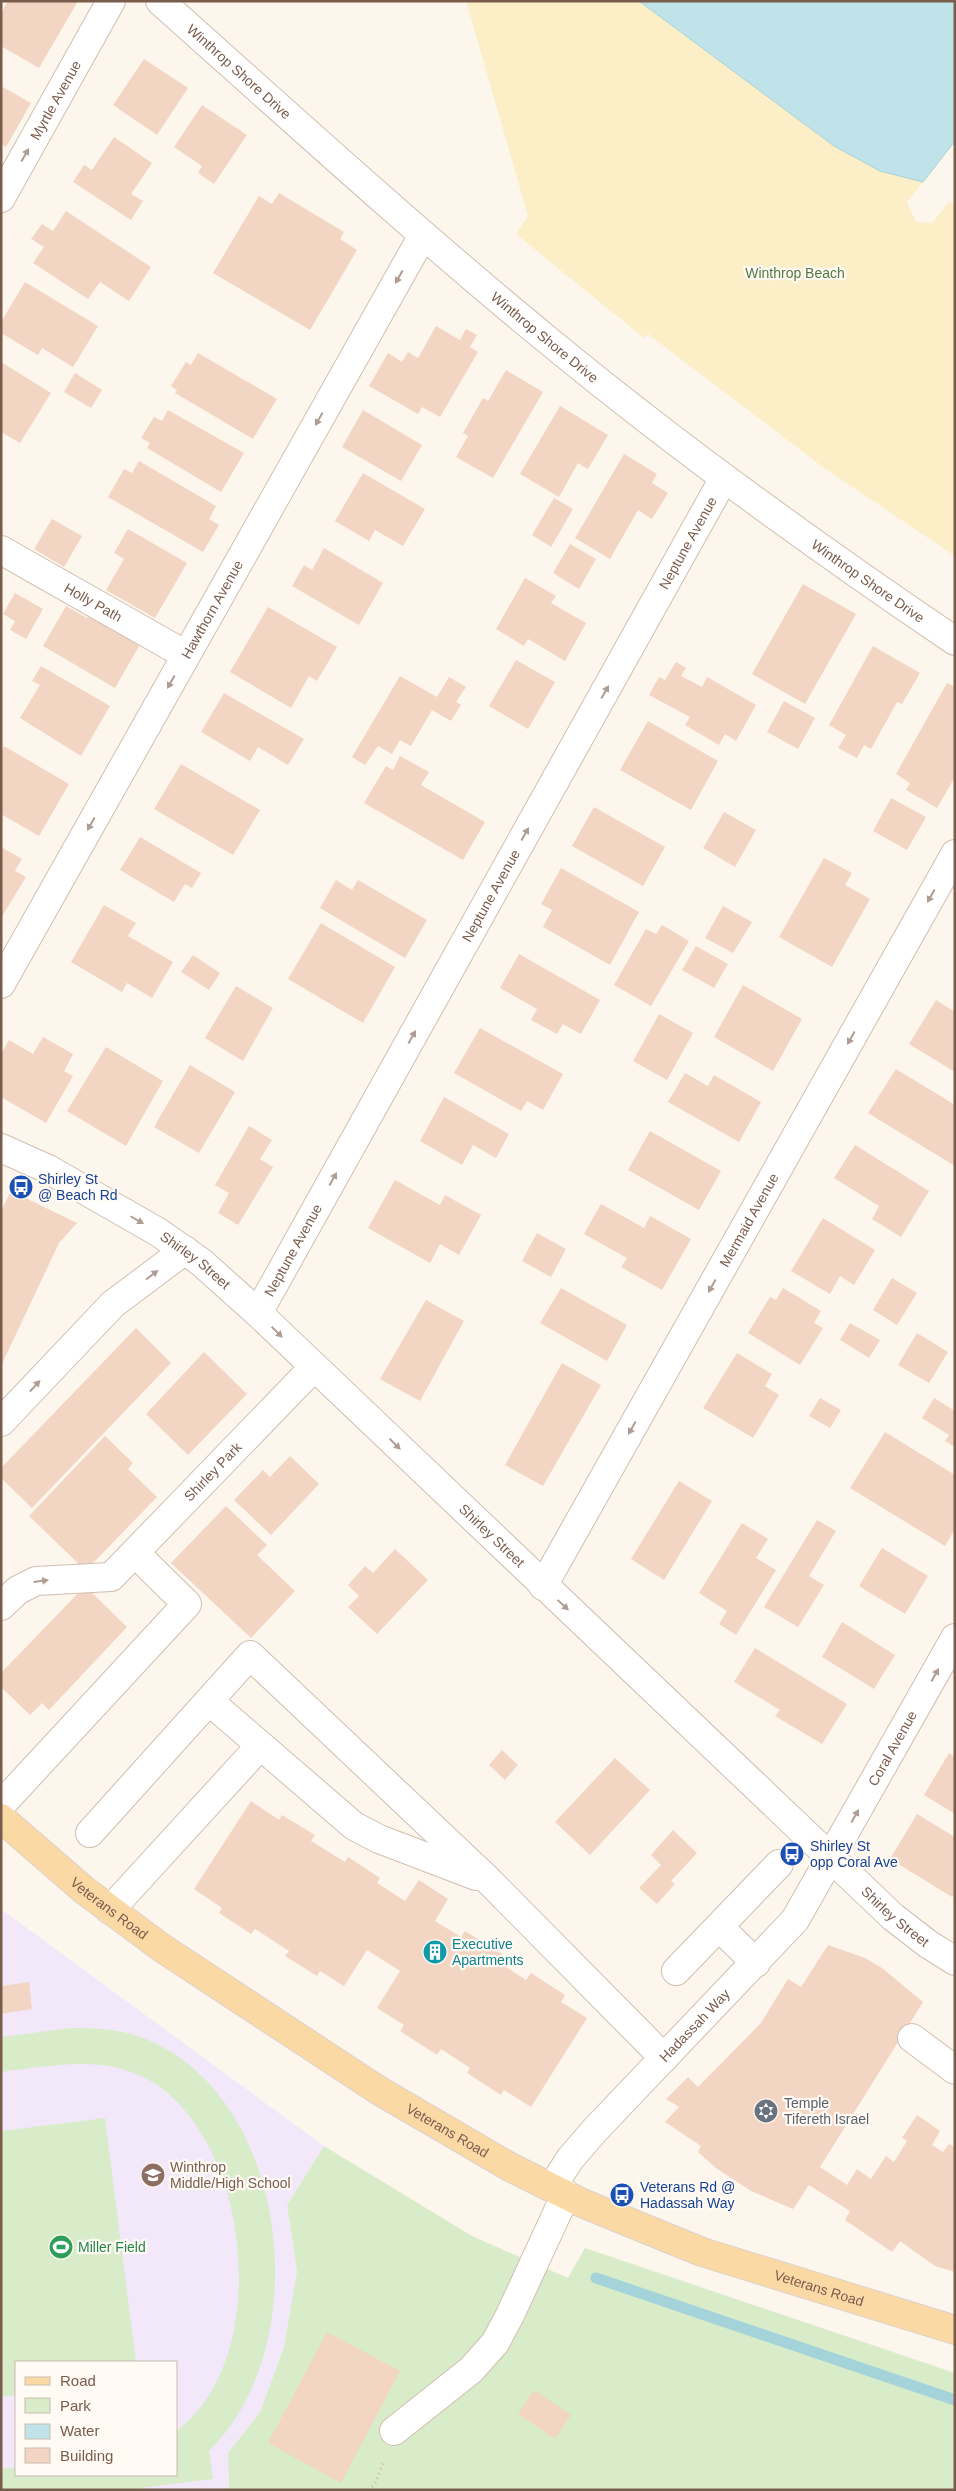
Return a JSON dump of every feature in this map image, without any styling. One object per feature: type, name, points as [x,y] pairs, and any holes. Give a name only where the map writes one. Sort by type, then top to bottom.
[{"type":"main road","name":"Veterans Road","points":[[1,1818],[110,1910],[194,1969],[347,2071],[462,2140],[559,2191],[642,2228],[731,2262],[955,2330]]},
{"type":"street","name":"Myrtle Avenue","points":[[1,198],[111,1]]},
{"type":"street","name":"Winthrop Shore Drive","points":[[160,1],[423,235],[551,343],[724,478],[822,550],[955,641]]},
{"type":"street","name":"Hawthorn Avenue","points":[[1,984],[423,235]]},
{"type":"street","name":"Neptune Avenue","points":[[258,1313],[724,478]]},
{"type":"street","name":"Holly Path","points":[[1,550],[186,654]]},
{"type":"street","name":"Mermaid Avenue","points":[[543,1586],[955,854]]},
{"type":"street","name":"Shirley Street","points":[[1,1148],[48,1169],[158,1232],[185,1250],[258,1313],[832,1859],[910,1931],[955,1961]]},
{"type":"street","points":[[1,1422],[113,1304],[185,1250]]},
{"type":"street","name":"Shirley Park","points":[[1,1606],[18,1590],[36,1581],[111,1577],[314,1367]]},
{"type":"street","points":[[1,1805],[187,1604],[135,1553]]},
{"type":"street","name":"Coral Avenue","points":[[832,1859],[955,1638]]},
{"type":"street","points":[[90,1833],[250,1655],[488,1880],[664,2058]]},
{"type":"street","points":[[209,1701],[354,1826],[379,1839],[488,1880]]},
{"type":"street","points":[[110,1910],[260,1746]]},
{"type":"street","name":"Hadassah Way","points":[[394,2431],[471,2370],[495,2343],[510,2316],[570,2159],[595,2130],[795,1920],[832,1859]]},
{"type":"street","points":[[676,1971],[779,1864]]},
{"type":"street","points":[[718,1927],[756,1963]]},
{"type":"street","points":[[912,2038],[955,2070]]},
{"type":"shaded area","name":"Winthrop Middle/High School","points":[[1,1909],[324,2146],[287,2205],[297,2271],[284,2347],[260,2412],[228,2453],[229,2490],[1,2490]]},
{"type":"green space","points":[[71,2028],[90,2028],[127,2033],[146,2039],[195,2070],[232,2114],[258,2168],[272,2228],[275,2291],[265,2351],[243,2406],[209,2451],[213,2479],[125,2490],[1,2490],[1,2469],[15,2467],[15,2476],[178,2476],[178,2429],[207,2398],[228,2354],[238,2304],[238,2251],[229,2198],[210,2150],[184,2109],[149,2080],[114,2067],[76,2064],[1,2072],[1,2037]]},
{"type":"green space","name":"Miller Field","points":[[105,2118],[136,2361],[15,2361],[15,2395],[1,2397],[1,2131]]},
{"type":"green space","points":[[324,2146],[472,2236],[568,2278],[585,2248],[955,2373],[955,2490],[229,2490],[228,2453],[260,2412],[284,2347],[297,2271],[287,2205]]},
{"type":"sand","name":"Winthrop Beach","points":[[466,1],[639,1],[834,146],[880,171],[923,182],[907,202],[916,222],[932,223],[950,201],[955,208],[955,556],[824,468],[648,334],[644,338],[516,234],[528,216]]},
{"type":"water","points":[[639,1],[955,1],[955,141],[923,182],[880,171],[834,146]]},
{"type":"building","points":[[8,1],[78,1],[39,68],[1,46],[1,13]]},
{"type":"building","points":[[144,59],[188,88],[157,135],[113,105]]},
{"type":"building","points":[[1,86],[31,103],[6,147],[1,144]]},
{"type":"building","points":[[202,105],[247,135],[214,184],[198,173],[202,166],[174,147]]},
{"type":"building","points":[[114,137],[152,163],[131,194],[143,201],[131,220],[73,182],[84,165],[92,170]]},
{"type":"building","points":[[279,193],[344,232],[340,239],[357,250],[310,330],[213,273],[259,196],[272,204]]},
{"type":"building","points":[[66,211],[151,267],[129,301],[100,282],[88,299],[33,263],[44,247],[31,239],[42,224],[53,231]]},
{"type":"building","points":[[25,282],[98,326],[73,367],[42,348],[38,355],[1,333],[1,322]]},
{"type":"building","points":[[436,326],[460,340],[466,329],[477,335],[470,347],[478,352],[440,417],[422,407],[418,414],[369,386],[388,353],[402,362],[408,352],[418,358]]},
{"type":"building","points":[[198,353],[277,399],[253,439],[175,393],[177,390],[171,386],[186,362],[191,365]]},
{"type":"building","points":[[1,362],[51,393],[20,443],[1,432]]},
{"type":"building","points":[[506,370],[543,392],[493,478],[456,457],[468,436],[463,433],[483,398],[488,401]]},
{"type":"building","points":[[75,373],[102,390],[91,408],[64,392]]},
{"type":"building","points":[[560,406],[608,435],[588,469],[578,463],[559,497],[520,474]]},
{"type":"building","points":[[168,410],[244,453],[221,492],[147,448],[150,443],[141,438],[154,417],[162,421]]},
{"type":"building","points":[[363,410],[422,445],[401,481],[342,447]]},
{"type":"building","points":[[624,454],[657,474],[652,483],[668,493],[652,519],[638,510],[610,559],[575,538]]},
{"type":"building","points":[[139,461],[216,506],[209,519],[219,525],[203,552],[108,497],[124,469],[132,473]]},
{"type":"building","points":[[363,473],[425,509],[403,546],[375,530],[369,541],[335,521]]},
{"type":"building","points":[[554,498],[573,509],[551,547],[532,535]]},
{"type":"building","points":[[52,519],[82,536],[64,567],[34,549]]},
{"type":"building","points":[[128,529],[187,563],[155,618],[106,590],[124,559],[114,553]]},
{"type":"building","points":[[570,544],[596,559],[579,589],[553,573]]},
{"type":"building","points":[[324,548],[383,583],[359,625],[292,586],[304,565],[312,570]]},
{"type":"building","points":[[525,578],[556,596],[551,603],[586,623],[565,661],[528,639],[524,646],[496,629]]},
{"type":"building","points":[[803,584],[856,614],[805,704],[752,674]]},
{"type":"building","points":[[15,593],[43,609],[26,639],[10,630],[15,621],[3,614]]},
{"type":"building","points":[[66,606],[87,618],[92,609],[143,639],[115,688],[43,646]]},
{"type":"building","points":[[268,607],[337,647],[317,681],[309,676],[291,708],[230,672]]},
{"type":"building","points":[[873,646],[920,673],[902,704],[897,702],[871,749],[864,745],[857,758],[838,748],[846,735],[829,725]]},
{"type":"building","points":[[516,660],[555,682],[528,729],[489,706]]},
{"type":"building","points":[[676,662],[686,668],[681,676],[702,687],[707,677],[756,705],[736,741],[725,734],[719,745],[685,725],[690,717],[649,695],[659,677],[665,680]]},
{"type":"building","points":[[41,666],[110,706],[81,756],[20,718],[40,685],[32,681]]},
{"type":"building","points":[[400,676],[437,697],[449,677],[466,687],[456,702],[461,705],[451,721],[432,710],[411,746],[400,740],[392,754],[378,746],[365,765],[352,757]]},
{"type":"building","points":[[947,683],[955,687],[955,777],[937,808],[906,790],[910,783],[896,774]]},
{"type":"building","points":[[224,693],[304,739],[288,765],[258,747],[250,761],[201,732]]},
{"type":"building","points":[[784,701],[815,718],[798,749],[767,732]]},
{"type":"building","points":[[648,721],[718,761],[691,810],[620,770]]},
{"type":"building","points":[[4,746],[69,784],[39,836],[1,814],[1,751]]},
{"type":"building","points":[[400,756],[429,772],[421,785],[485,822],[463,860],[364,803],[386,766],[393,770]]},
{"type":"building","points":[[181,764],[260,810],[233,855],[154,809]]},
{"type":"building","points":[[891,798],[926,817],[907,850],[873,831]]},
{"type":"building","points":[[594,807],[665,847],[643,886],[572,846]]},
{"type":"building","points":[[724,812],[756,830],[735,867],[703,848]]},
{"type":"building","points":[[140,837],[201,873],[192,888],[185,884],[174,902],[120,870]]},
{"type":"building","points":[[1,847],[22,859],[15,871],[26,877],[1,918]]},
{"type":"building","points":[[824,858],[852,873],[845,885],[870,899],[832,967],[779,937]]},
{"type":"building","points":[[561,868],[639,912],[610,965],[543,927],[552,910],[541,904]]},
{"type":"building","points":[[336,880],[352,890],[358,880],[427,920],[405,958],[320,908]]},
{"type":"building","points":[[104,905],[136,923],[128,936],[173,962],[152,998],[127,983],[122,992],[71,962]]},
{"type":"building","points":[[723,906],[752,922],[733,953],[705,938]]},
{"type":"building","points":[[321,923],[395,967],[363,1023],[288,979]]},
{"type":"building","points":[[662,925],[689,941],[651,1006],[614,985],[646,929],[656,934]]},
{"type":"building","points":[[696,946],[728,964],[714,988],[682,970]]},
{"type":"building","points":[[519,954],[600,1000],[581,1034],[563,1024],[557,1034],[531,1020],[537,1009],[500,988]]},
{"type":"building","points":[[193,955],[220,973],[209,990],[181,972]]},
{"type":"building","points":[[743,985],[802,1019],[773,1071],[714,1037]]},
{"type":"building","points":[[236,986],[273,1008],[243,1061],[205,1038]]},
{"type":"building","points":[[936,1000],[955,1012],[955,1072],[909,1044]]},
{"type":"building","points":[[659,1014],[693,1033],[667,1080],[633,1061]]},
{"type":"building","points":[[480,1028],[563,1074],[543,1110],[527,1101],[521,1111],[454,1073]]},
{"type":"building","points":[[43,1037],[73,1054],[64,1071],[73,1076],[46,1123],[1,1097],[1,1054],[9,1040],[33,1054]]},
{"type":"building","points":[[106,1047],[163,1081],[126,1146],[67,1111]]},
{"type":"building","points":[[190,1065],[235,1092],[199,1153],[154,1127]]},
{"type":"building","points":[[896,1069],[955,1105],[955,1166],[868,1113]]},
{"type":"building","points":[[685,1073],[708,1086],[714,1075],[761,1102],[739,1142],[668,1102]]},
{"type":"building","points":[[444,1097],[509,1134],[496,1158],[473,1145],[462,1165],[420,1141]]},
{"type":"building","points":[[249,1126],[272,1140],[260,1159],[273,1167],[238,1225],[218,1213],[229,1193],[215,1185]]},
{"type":"building","points":[[650,1131],[721,1171],[699,1210],[628,1170]]},
{"type":"building","points":[[855,1145],[929,1191],[901,1237],[872,1219],[879,1206],[834,1178]]},
{"type":"building","points":[[395,1180],[440,1205],[445,1195],[481,1215],[459,1255],[440,1244],[430,1263],[368,1228]]},
{"type":"building","points":[[11,1191],[77,1223],[59,1243],[1,1366],[1,1211]]},
{"type":"building","points":[[601,1204],[644,1228],[650,1216],[691,1239],[662,1290],[621,1267],[627,1258],[584,1234]]},
{"type":"building","points":[[823,1218],[875,1250],[854,1285],[840,1276],[830,1294],[791,1271]]},
{"type":"building","points":[[537,1233],[566,1249],[551,1277],[522,1261]]},
{"type":"building","points":[[892,1278],[917,1293],[897,1325],[873,1310]]},
{"type":"building","points":[[561,1288],[627,1325],[607,1361],[540,1323]]},
{"type":"building","points":[[783,1288],[821,1311],[814,1323],[823,1328],[800,1365],[748,1333],[770,1297],[776,1300]]},
{"type":"building","points":[[426,1300],[464,1321],[420,1401],[380,1379]]},
{"type":"building","points":[[850,1323],[880,1340],[869,1358],[840,1340]]},
{"type":"building","points":[[136,1328],[171,1363],[32,1508],[1,1478],[1,1468]]},
{"type":"building","points":[[917,1333],[948,1352],[929,1383],[898,1365]]},
{"type":"building","points":[[204,1352],[247,1394],[188,1455],[146,1414]]},
{"type":"building","points":[[737,1353],[772,1374],[765,1386],[779,1395],[753,1438],[703,1408]]},
{"type":"building","points":[[562,1363],[601,1385],[543,1486],[505,1465]]},
{"type":"building","points":[[820,1398],[841,1410],[830,1428],[809,1416]]},
{"type":"building","points":[[934,1398],[955,1411],[955,1447],[945,1441],[949,1435],[922,1418]]},
{"type":"building","points":[[885,1432],[955,1475],[955,1529],[945,1546],[850,1488]]},
{"type":"building","points":[[105,1436],[133,1463],[128,1469],[157,1497],[95,1561],[84,1569],[29,1516]]},
{"type":"building","points":[[290,1456],[319,1484],[271,1535],[234,1500],[263,1470],[270,1477]]},
{"type":"building","points":[[679,1481],[712,1501],[664,1580],[631,1559]]},
{"type":"building","points":[[226,1506],[267,1545],[257,1555],[295,1591],[251,1638],[171,1563]]},
{"type":"building","points":[[817,1520],[836,1531],[809,1576],[824,1585],[798,1627],[764,1607]]},
{"type":"building","points":[[742,1523],[768,1539],[756,1558],[776,1570],[736,1635],[719,1624],[727,1611],[699,1593]]},
{"type":"building","points":[[882,1548],[928,1576],[905,1614],[859,1586]]},
{"type":"building","points":[[395,1549],[428,1580],[377,1634],[348,1607],[359,1596],[348,1585],[365,1566],[373,1573]]},
{"type":"building","points":[[85,1586],[127,1627],[49,1710],[42,1703],[30,1715],[1,1687],[1,1673]]},
{"type":"building","points":[[842,1622],[895,1655],[874,1689],[822,1657]]},
{"type":"building","points":[[755,1648],[847,1704],[822,1744],[775,1716],[780,1710],[734,1682]]},
{"type":"building","points":[[502,1750],[518,1765],[505,1780],[489,1765]]},
{"type":"building","points":[[949,1753],[955,1757],[955,1814],[924,1795]]},
{"type":"building","points":[[615,1758],[650,1790],[590,1855],[555,1822]]},
{"type":"building","name":"Executive Apartments","points":[[251,1801],[279,1820],[282,1815],[315,1835],[311,1841],[345,1862],[348,1857],[380,1878],[377,1883],[405,1901],[419,1880],[448,1899],[435,1921],[461,1937],[465,1931],[502,1954],[497,1961],[526,1980],[531,1973],[565,1995],[561,2002],[587,2018],[531,2107],[504,2090],[501,2095],[467,2073],[470,2068],[441,2049],[437,2055],[400,2031],[404,2025],[377,2008],[400,1971],[367,1950],[344,1986],[320,1971],[317,1976],[285,1956],[289,1951],[255,1929],[251,1934],[219,1913],[222,1908],[194,1889]]},
{"type":"building","points":[[917,1814],[955,1837],[955,1893],[952,1897],[890,1859]]},
{"type":"building","points":[[673,1830],[697,1853],[671,1881],[675,1884],[657,1904],[639,1888],[661,1865],[651,1855]]},
{"type":"building","name":"Temple Tifereth Israel","points":[[828,1945],[865,1958],[882,1968],[923,2002],[820,2167],[847,2185],[857,2169],[871,2179],[886,2156],[894,2162],[907,2141],[902,2138],[917,2115],[940,2131],[932,2145],[943,2152],[949,2144],[955,2147],[955,2272],[935,2266],[900,2241],[892,2252],[845,2220],[850,2211],[809,2185],[793,2209],[751,2191],[716,2168],[698,2152],[701,2146],[665,2122],[679,2107],[666,2099],[688,2077],[698,2087],[761,2023],[788,1979],[801,1987]]},
{"type":"building","points":[[29,1982],[32,2009],[1,2014],[1,1986]]},
{"type":"building","points":[[327,2332],[400,2371],[341,2483],[268,2443]]},
{"type":"building","points":[[534,2390],[571,2415],[555,2439],[518,2414]]},
{"type":"waterway","points":[[596,2278],[955,2400]]},
{"type":"place","name":"Shirley St @ Beach Rd","points":[[21,1187]]},
{"type":"place","name":"Shirley St opp Coral Ave","points":[[792,1854]]},
{"type":"place","name":"Executive Apartments","points":[[435,1952]]},
{"type":"place","name":"Temple Tifereth Israel","points":[[766,2111]]},
{"type":"place","name":"Winthrop Middle/High School","points":[[153,2175]]},
{"type":"place","name":"Veterans Rd @ Hadassah Way","points":[[622,2195]]},
{"type":"place","name":"Miller Field","points":[[61,2247]]}]
